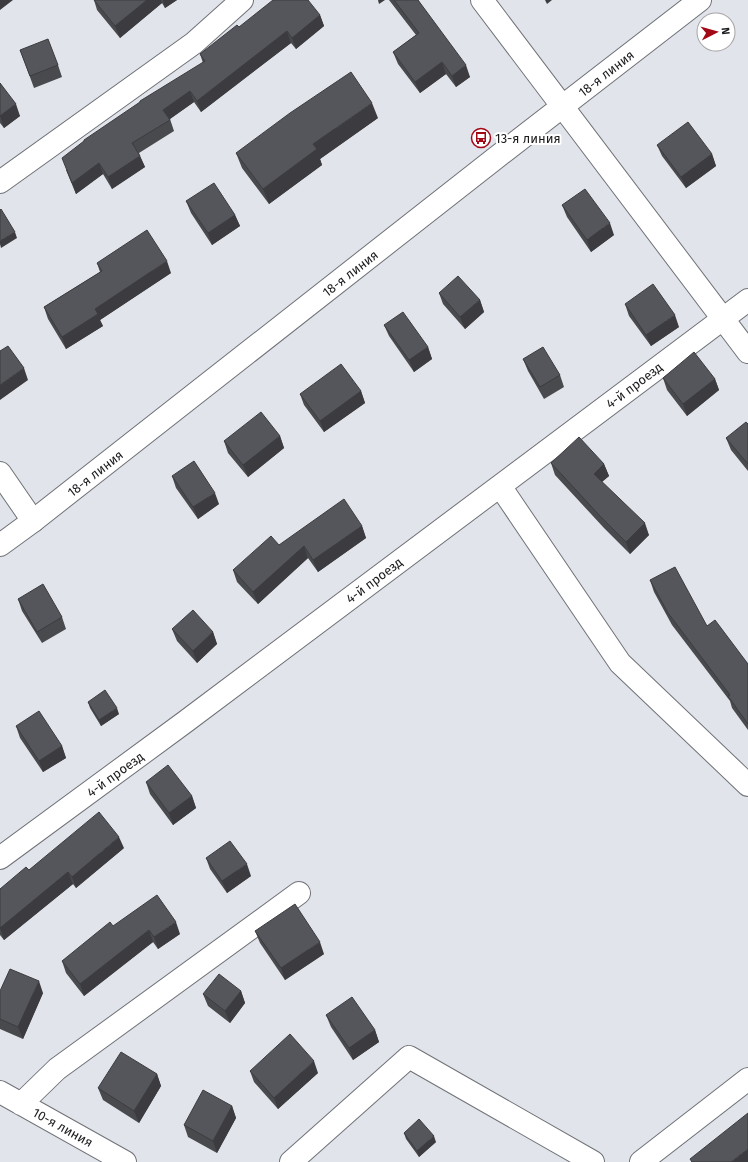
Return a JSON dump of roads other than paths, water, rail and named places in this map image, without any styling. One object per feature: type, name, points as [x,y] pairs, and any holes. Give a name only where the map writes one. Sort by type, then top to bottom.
[{"type":"street","points":[[0,182],[194,43],[242,0]]},
{"type":"street","points":[[482,0],[748,352]]},
{"type":"street","name":"18-я линия","points":[[0,545],[33,521],[700,0]]},
{"type":"street","name":"4-й проезд","points":[[0,858],[185,722],[748,300]]},
{"type":"street","points":[[0,473],[33,521]]},
{"type":"street","points":[[500,486],[620,663],[748,785]]},
{"type":"street","points":[[20,1104],[57,1068],[299,893]]},
{"type":"street","points":[[291,1162],[409,1057],[592,1162]]},
{"type":"street","points":[[641,1162],[748,1079]]},
{"type":"street","name":"10-я линия","points":[[0,1092],[126,1162]]},
{"type":"place","name":"13-я линия","points":[[481,138]]}]
